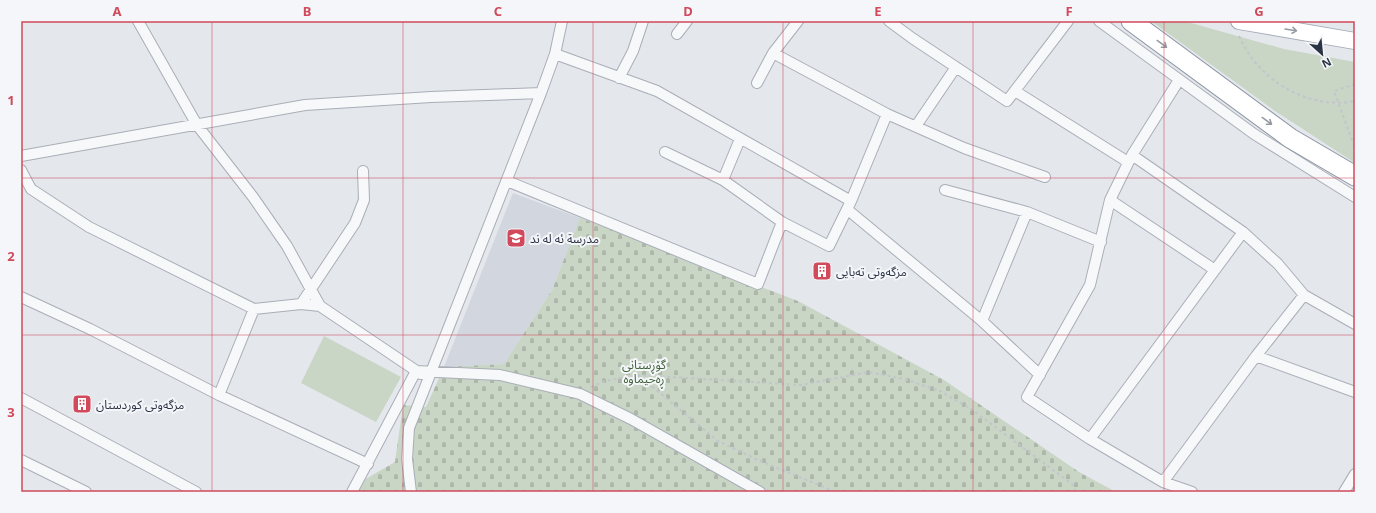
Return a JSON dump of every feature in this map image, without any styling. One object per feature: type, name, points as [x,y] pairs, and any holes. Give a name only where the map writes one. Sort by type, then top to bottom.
[{"type":"highway","points":[[1131,21],[1290,138],[1355,176]]},
{"type":"main road","points":[[1239,28],[1355,41]]},
{"type":"street","points":[[138,21],[197,125],[253,197],[287,246],[312,288],[320,306]]},
{"type":"street","points":[[411,492],[407,459],[410,428],[429,376],[541,93],[555,54],[562,21]]},
{"type":"street","points":[[619,78],[633,51],[643,21]]},
{"type":"street","points":[[677,34],[687,21]]},
{"type":"street","points":[[757,83],[773,53],[798,21]]},
{"type":"street","points":[[889,21],[1007,101],[1068,21]]},
{"type":"street","points":[[1099,21],[1254,134],[1355,197]]},
{"type":"street","points":[[773,53],[887,114],[964,148],[1045,178]]},
{"type":"street","points":[[555,54],[658,92],[850,205],[982,321],[1040,375]]},
{"type":"street","points":[[916,126],[956,67]]},
{"type":"street","points":[[1179,80],[1130,158],[1110,200],[1090,284],[1027,398],[1090,439],[1163,482],[1192,492]]},
{"type":"street","points":[[1015,91],[1130,158],[1243,232],[1278,264],[1304,295],[1355,324]]},
{"type":"street","points":[[21,156],[305,105],[430,96],[541,93]]},
{"type":"street","points":[[665,152],[723,180],[782,222],[830,246],[850,205],[887,114]]},
{"type":"street","points":[[723,180],[740,139]]},
{"type":"street","points":[[21,170],[31,189],[88,227],[254,309],[301,304],[320,306],[416,371],[429,376],[500,375],[580,394],[631,419],[760,492]]},
{"type":"street","points":[[301,304],[351,232],[362,210],[364,188],[363,171]]},
{"type":"street","points":[[507,181],[758,284],[782,222]]},
{"type":"street","points":[[945,190],[1027,212],[1100,242]]},
{"type":"street","points":[[1110,200],[1215,270]]},
{"type":"street","points":[[982,321],[1027,212]]},
{"type":"street","points":[[1090,439],[1243,232]]},
{"type":"street","points":[[1163,482],[1256,356],[1304,295]]},
{"type":"street","points":[[21,296],[90,329],[219,395],[368,464]]},
{"type":"street","points":[[219,395],[254,309]]},
{"type":"street","points":[[1256,356],[1355,392]]},
{"type":"street","points":[[352,492],[416,371]]},
{"type":"street","points":[[21,398],[196,492]]},
{"type":"street","points":[[21,460],[86,492]]},
{"type":"street","points":[[1345,492],[1355,474]]},
{"type":"path","points":[[1239,28],[1251,57],[1284,88],[1308,99],[1338,103],[1355,101]]},
{"type":"path","points":[[1355,84],[1334,91],[1355,148]]},
{"type":"path","points":[[580,394],[605,381],[638,375],[801,385],[869,372],[904,379],[940,391],[971,408],[1072,484],[1076,492]]},
{"type":"path","points":[[638,375],[718,441],[758,460],[836,492]]},
{"type":"shaded area","points":[[513,193],[580,218],[552,290],[504,364],[444,367]]},
{"type":"green space","points":[[1151,21],[1184,21],[1284,49],[1355,62],[1355,163],[1275,111]]},
{"type":"green space","name":"گۆڕستانی ڕەحیماوە","points":[[580,218],[798,301],[944,380],[1079,472],[1116,492],[358,492],[364,480],[395,462],[403,405],[426,407],[444,367],[504,364],[552,290]]},
{"type":"green space","points":[[324,336],[401,377],[376,422],[301,383]]},
{"type":"place","name":"مدرسة ئه له ند","points":[[516,238]]},
{"type":"place","name":"مزگەوتی تەبایی","points":[[822,271]]},
{"type":"place","name":"مزگەوتی کوردستان","points":[[82,404]]}]
